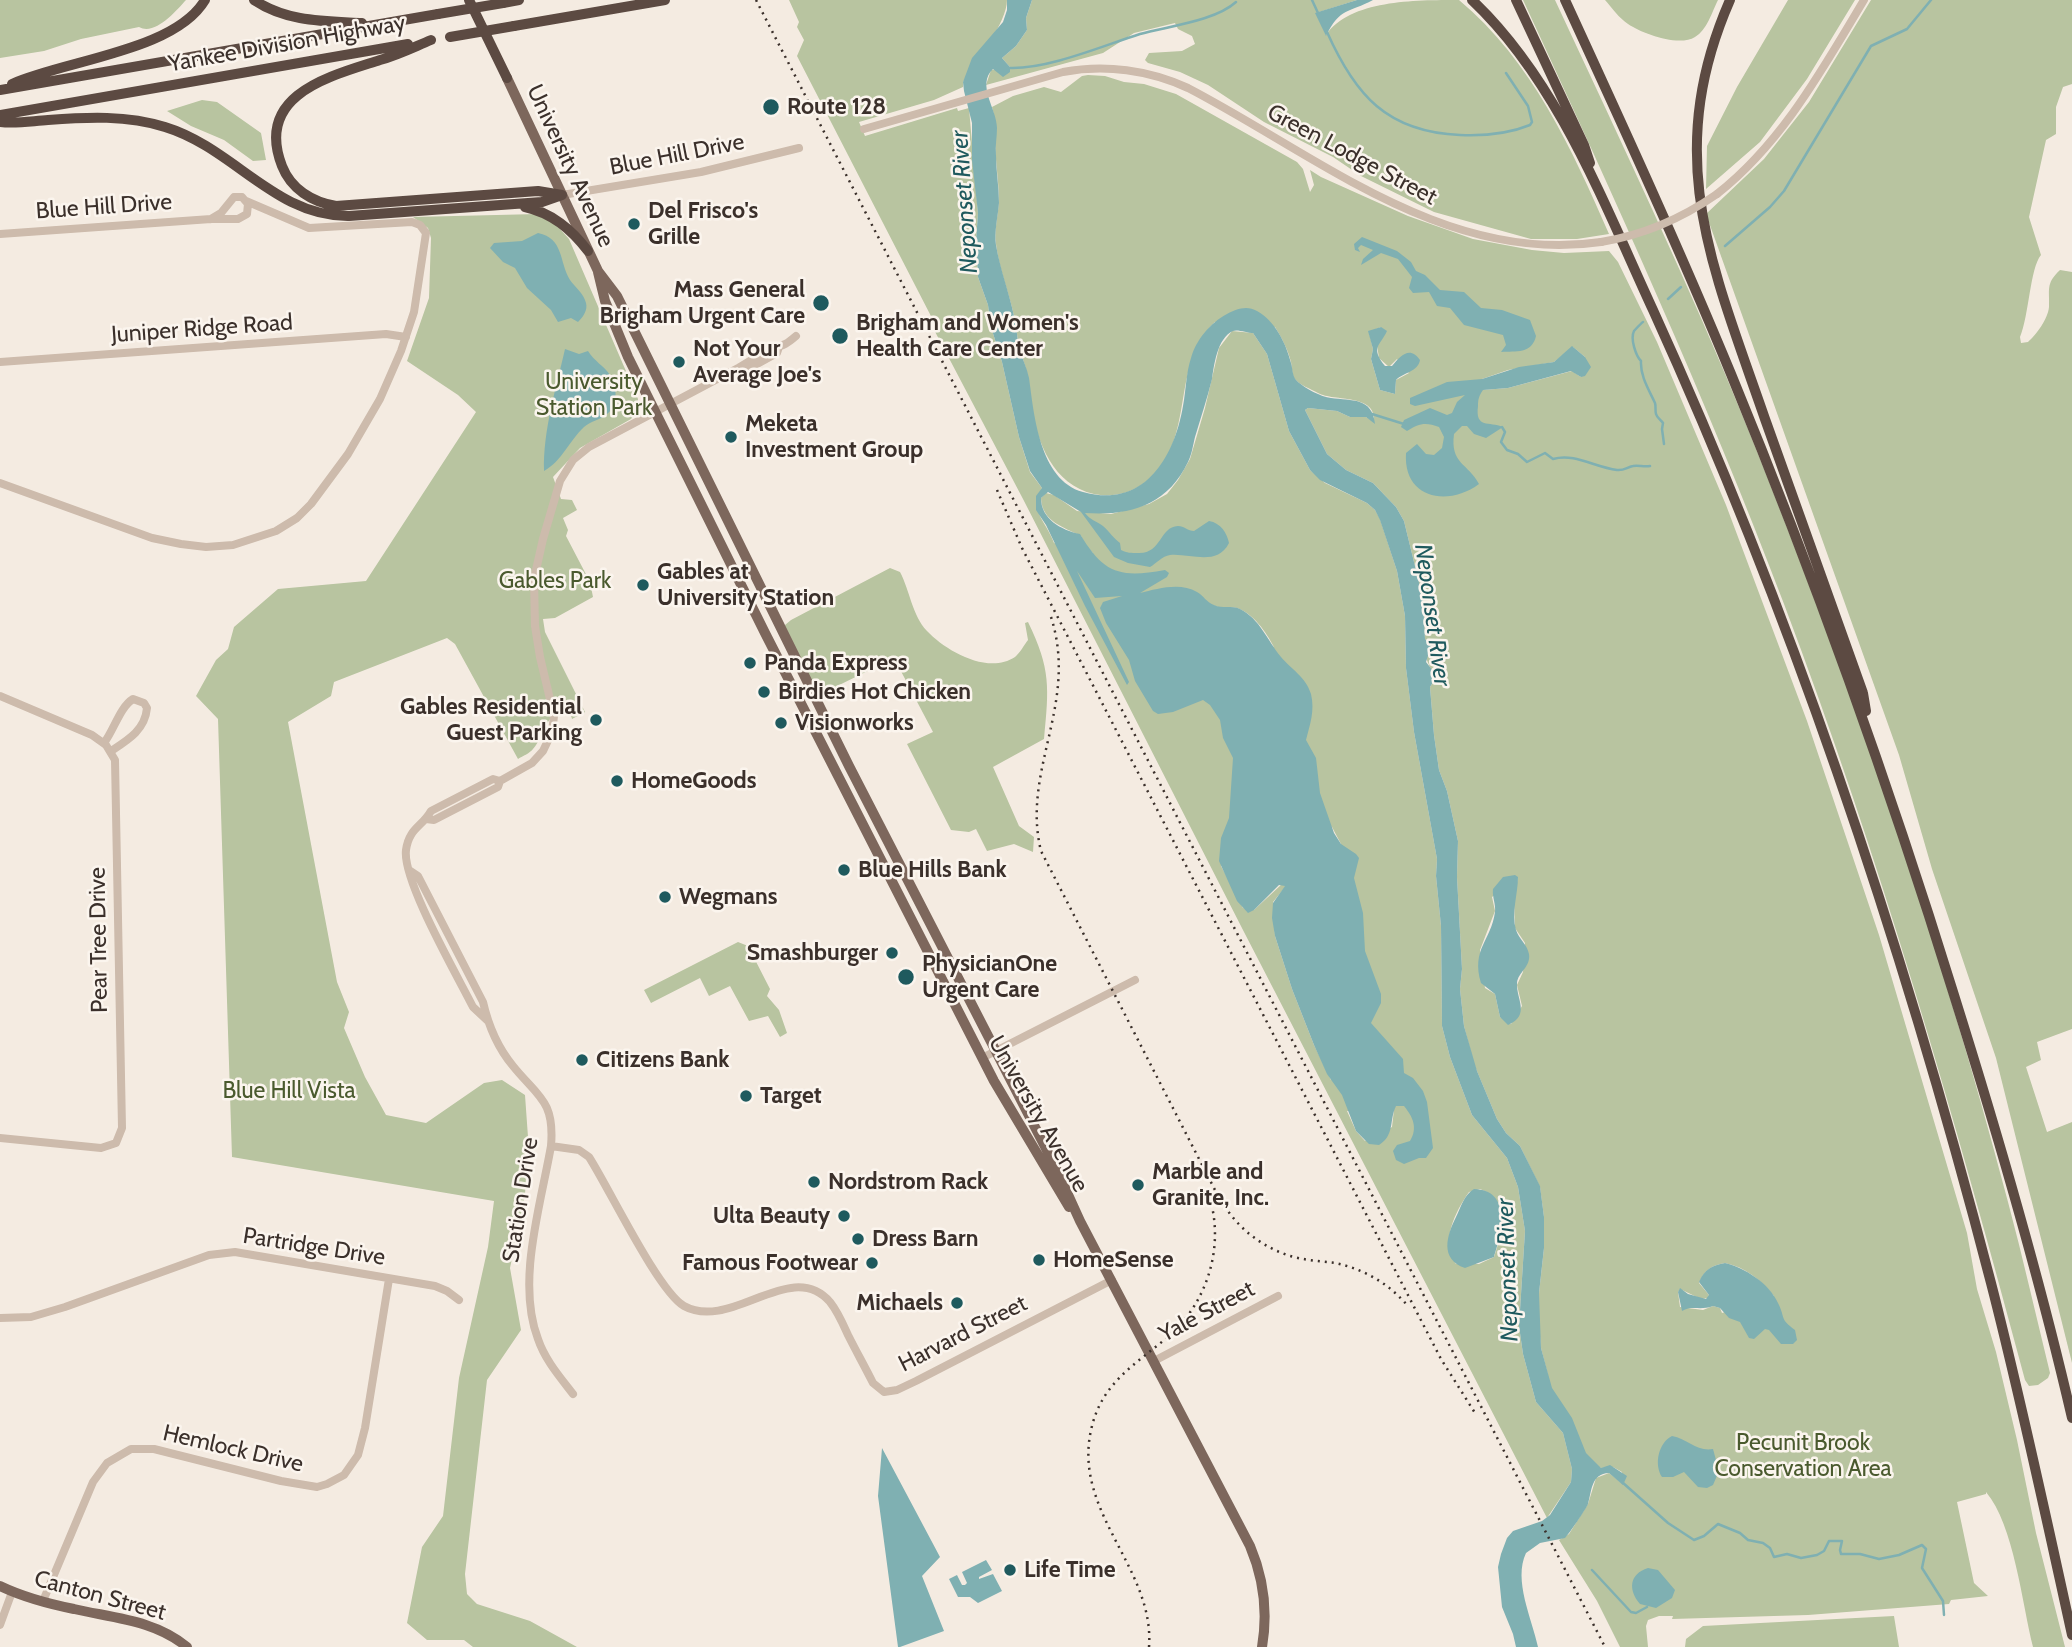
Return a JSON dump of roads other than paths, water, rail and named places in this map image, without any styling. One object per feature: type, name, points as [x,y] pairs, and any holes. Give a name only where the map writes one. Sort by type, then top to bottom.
[{"type":"highway","points":[[0,90],[37,73],[160,37],[191,18],[205,0]]},
{"type":"highway","points":[[254,0],[275,12],[299,19],[382,24]]},
{"type":"highway","points":[[469,0],[506,78]]},
{"type":"highway","name":"Yankee Division Highway","points":[[0,90],[519,0]]},
{"type":"highway","name":"Yankee Division Highway","points":[[0,115],[665,0]]},
{"type":"highway","points":[[1472,0],[1499,27],[1530,66],[1602,201],[1691,394],[1744,524],[1812,704],[1877,894],[1934,1079],[2020,1400],[2072,1635]]},
{"type":"highway","points":[[1516,0],[1584,145],[1602,201]]},
{"type":"highway","points":[[1565,0],[1730,372],[1795,534],[1871,738],[1926,902],[2005,1159],[2033,1258],[2072,1418]]},
{"type":"highway","points":[[1730,0],[1709,58],[1698,111],[1697,165],[1702,219],[1723,296],[1863,693],[1871,738]]},
{"type":"highway","points":[[431,40],[317,82],[294,98],[279,122],[277,140],[282,166],[294,184],[317,201],[336,205],[538,191],[562,195]]},
{"type":"highway","points":[[0,122],[103,118],[156,124],[189,135],[216,150],[293,204],[328,215],[349,216],[508,205],[542,202],[562,195]]},
{"type":"highway","points":[[508,205],[533,209],[554,218],[589,251]]},
{"type":"main road","name":"University Avenue","points":[[506,78],[598,271],[617,296],[861,791],[1256,1561],[1265,1600],[1262,1647]]},
{"type":"main road","name":"University Avenue","points":[[598,271],[609,312],[654,412],[982,1058],[1047,1174],[1080,1222]]},
{"type":"main road","name":"Canton Street","points":[[0,1586],[43,1601],[141,1622],[167,1632],[187,1647]]},
{"type":"street","name":"Green Lodge Street","points":[[864,128],[1057,74],[1089,69],[1114,69],[1150,74],[1188,88],[1371,192],[1437,221],[1487,237],[1524,243],[1571,245],[1601,242],[1640,233],[1687,213],[1717,194],[1759,156],[1798,107],[1864,0]]},
{"type":"street","name":"Blue Hill Drive","points":[[562,195],[701,172],[799,148]]},
{"type":"street","points":[[0,483],[152,538],[206,547],[233,545],[276,531],[311,505],[374,412],[406,337],[420,284],[426,237],[422,227],[412,222],[309,228],[240,197],[234,197],[219,215],[211,219]]},
{"type":"street","name":"Blue Hill Drive","points":[[0,234],[242,218],[248,211],[246,201]]},
{"type":"street","name":"Juniper Ridge Road","points":[[0,362],[386,334],[406,337]]},
{"type":"street","name":"Station Drive","points":[[573,1394],[552,1367],[538,1340],[528,1294],[529,1271],[551,1146],[551,1122],[544,1101],[507,1058],[488,1021],[483,1002],[418,876],[409,870],[406,851],[409,836],[431,811],[493,779],[500,781],[522,770],[539,757],[552,733],[554,716],[538,648],[533,596],[540,549],[560,481],[570,464],[584,450],[796,336]]},
{"type":"street","points":[[0,696],[86,732],[104,743],[111,751],[135,736],[147,715],[144,703],[133,699],[127,703],[114,731],[104,743]]},
{"type":"street","name":"Pear Tree Drive","points":[[0,1138],[102,1148],[119,1140],[122,1128],[117,777],[111,751]]},
{"type":"street","points":[[982,1058],[1135,980]]},
{"type":"street","name":"Harvard Street","points":[[551,1146],[579,1150],[589,1157],[661,1281],[678,1302],[693,1310],[709,1313],[790,1287],[812,1290],[832,1304],[873,1383],[884,1392],[897,1390],[916,1381],[1112,1280]]},
{"type":"street","name":"Partridge Drive","points":[[0,1318],[31,1317],[209,1255],[234,1252],[435,1286],[459,1300]]},
{"type":"street","name":"Hemlock Drive","points":[[43,1601],[93,1482],[107,1463],[131,1449],[154,1449],[281,1481],[317,1487],[344,1475],[358,1455],[365,1428],[389,1279]]},
{"type":"street","name":"Yale Street","points":[[1154,1361],[1278,1296]]},
{"type":"street","points":[[0,1625],[12,1592]]},
{"type":"water","points":[[1007,0],[1032,0],[1026,18],[1027,30],[1016,46],[1002,58],[1010,67],[1010,72],[1003,77],[993,69],[986,82],[997,128],[999,203],[996,245],[1015,320],[1019,348],[1029,378],[1041,444],[1057,474],[1068,485],[1083,492],[1104,495],[1123,493],[1139,486],[1152,475],[1163,461],[1179,425],[1189,364],[1196,345],[1215,322],[1242,308],[1249,308],[1263,315],[1279,333],[1298,382],[1323,396],[1360,402],[1370,409],[1373,415],[1375,424],[1366,417],[1350,417],[1337,411],[1305,410],[1327,454],[1346,470],[1373,483],[1396,507],[1404,521],[1423,599],[1425,639],[1431,646],[1426,662],[1437,676],[1430,687],[1439,770],[1447,791],[1458,841],[1457,877],[1462,969],[1460,989],[1464,1026],[1477,1071],[1497,1119],[1506,1133],[1520,1146],[1540,1186],[1544,1217],[1539,1293],[1541,1348],[1552,1388],[1572,1418],[1586,1453],[1601,1468],[1610,1465],[1627,1476],[1623,1485],[1609,1473],[1599,1476],[1593,1484],[1587,1507],[1565,1538],[1540,1543],[1526,1553],[1523,1587],[1538,1647],[1516,1647],[1502,1607],[1498,1567],[1507,1538],[1513,1531],[1542,1521],[1550,1515],[1571,1482],[1572,1469],[1563,1433],[1536,1402],[1523,1354],[1519,1326],[1525,1231],[1518,1187],[1507,1158],[1472,1115],[1450,1057],[1442,1026],[1437,859],[1414,732],[1406,668],[1405,616],[1397,571],[1375,510],[1367,503],[1320,480],[1310,470],[1289,431],[1267,354],[1253,333],[1237,330],[1223,340],[1215,360],[1188,462],[1169,489],[1158,498],[1131,510],[1085,513],[1120,543],[1121,550],[1138,553],[1152,549],[1172,527],[1180,526],[1194,531],[1209,521],[1213,522],[1223,529],[1229,543],[1218,555],[1167,556],[1150,567],[1128,563],[1114,557],[1081,512],[1048,492],[1041,498],[1048,518],[1066,530],[1080,534],[1097,558],[1106,565],[1125,573],[1165,570],[1169,573],[1167,577],[1140,593],[1183,587],[1197,592],[1214,605],[1237,608],[1247,613],[1309,688],[1312,712],[1306,740],[1316,758],[1320,793],[1334,833],[1341,844],[1359,858],[1354,878],[1363,913],[1365,951],[1381,994],[1381,1003],[1371,1023],[1403,1059],[1404,1073],[1413,1078],[1427,1102],[1433,1148],[1426,1158],[1404,1164],[1396,1160],[1393,1151],[1397,1145],[1410,1141],[1414,1132],[1412,1118],[1404,1106],[1396,1106],[1390,1132],[1384,1141],[1379,1145],[1369,1144],[1356,1131],[1342,1095],[1327,1074],[1314,1045],[1275,936],[1273,903],[1285,886],[1279,885],[1248,913],[1237,901],[1219,861],[1221,838],[1229,818],[1233,758],[1223,738],[1220,720],[1203,700],[1173,712],[1158,714],[1153,711],[1135,681],[1129,660],[1100,608],[1103,602],[1122,596],[1095,598],[1077,571],[1129,682],[1127,685],[1036,510],[1036,496],[1042,488],[1030,471],[1019,437],[991,327],[988,305],[978,277],[978,213],[972,160],[972,123],[963,82],[972,58],[1003,22]]},
{"type":"water","points":[[1357,0],[1373,0],[1341,15],[1326,36],[1315,13]]},
{"type":"water","points":[[538,233],[557,245],[570,280],[585,300],[586,311],[578,322],[571,318],[558,322],[551,310],[527,288],[515,268],[503,262],[490,248],[494,243],[522,241]]},
{"type":"water","points":[[1362,237],[1397,251],[1440,290],[1464,292],[1481,308],[1502,310],[1530,320],[1536,336],[1534,342],[1527,349],[1501,352],[1506,345],[1503,335],[1464,325],[1450,308],[1437,306],[1429,292],[1413,293],[1409,288],[1412,277],[1398,259],[1381,253],[1361,265],[1363,259],[1373,250],[1361,245],[1358,248],[1360,252],[1355,250],[1354,244]]},
{"type":"water","points":[[1381,327],[1387,331],[1377,351],[1385,366],[1392,366],[1409,353],[1413,353],[1420,360],[1414,369],[1396,380],[1395,394],[1380,390],[1371,359],[1373,349],[1368,331]]},
{"type":"water","points":[[1572,346],[1585,357],[1591,367],[1585,376],[1581,377],[1571,371],[1508,388],[1483,390],[1478,401],[1479,418],[1484,423],[1503,427],[1486,438],[1474,434],[1467,426],[1462,426],[1454,434],[1453,444],[1457,457],[1479,484],[1467,491],[1441,496],[1420,489],[1412,480],[1407,468],[1406,453],[1417,444],[1426,454],[1434,455],[1442,448],[1444,437],[1439,427],[1430,424],[1419,425],[1407,431],[1401,427],[1404,420],[1430,408],[1447,415],[1452,413],[1457,402],[1465,395],[1415,406],[1410,404],[1410,398],[1447,382],[1482,379],[1519,367],[1554,362]]},
{"type":"water","points":[[565,349],[579,354],[588,351],[610,375],[614,384],[615,401],[611,410],[584,427],[556,462],[544,471],[548,425]]},
{"type":"water","points":[[1503,877],[1518,877],[1515,924],[1517,933],[1528,950],[1529,959],[1517,983],[1521,1012],[1515,1021],[1508,1025],[1500,1017],[1495,994],[1481,983],[1478,962],[1493,922],[1493,889]]},
{"type":"water","points":[[1474,1189],[1486,1191],[1499,1205],[1500,1236],[1494,1257],[1465,1268],[1451,1259],[1447,1246],[1463,1202]]},
{"type":"water","points":[[1725,1263],[1748,1273],[1769,1289],[1785,1320],[1795,1330],[1797,1340],[1793,1344],[1781,1344],[1765,1329],[1754,1339],[1749,1338],[1740,1322],[1729,1318],[1720,1308],[1713,1306],[1682,1311],[1678,1292],[1680,1288],[1688,1294],[1706,1299],[1709,1295],[1699,1282],[1703,1274],[1716,1265]]},
{"type":"water","points":[[1672,1436],[1702,1449],[1713,1449],[1719,1471],[1713,1485],[1707,1488],[1698,1487],[1684,1472],[1673,1477],[1662,1477],[1658,1467],[1659,1455],[1663,1444]]},
{"type":"water","points":[[882,1448],[940,1557],[922,1576],[944,1631],[900,1647],[878,1496]]},
{"type":"water","points":[[986,1560],[992,1570],[979,1579],[993,1574],[1002,1591],[978,1603],[970,1597],[958,1597],[949,1579],[957,1575],[962,1585],[965,1585],[967,1583],[962,1572]]},
{"type":"water","points":[[1648,1568],[1658,1570],[1675,1590],[1672,1598],[1656,1608],[1640,1604],[1632,1588],[1637,1574]]},
{"type":"waterway","points":[[1312,0],[1318,13]]},
{"type":"waterway","points":[[1725,246],[1770,207],[1784,191],[1871,46],[1907,29],[1931,0]]},
{"type":"waterway","points":[[1010,68],[1058,61],[1140,34],[1204,18],[1227,9],[1236,2]]},
{"type":"waterway","points":[[1327,32],[1349,74],[1377,106],[1393,118],[1434,132],[1486,135],[1530,125],[1532,122],[1528,106],[1506,73]]},
{"type":"waterway","points":[[1668,299],[1681,287]]},
{"type":"waterway","points":[[1643,322],[1634,331],[1633,343],[1657,415],[1663,423],[1664,444]]},
{"type":"waterway","points":[[1372,414],[1404,424]]},
{"type":"waterway","points":[[1502,427],[1505,432],[1501,442],[1507,450],[1518,454],[1527,462],[1545,453],[1553,459],[1577,459],[1617,470],[1650,466]]},
{"type":"waterway","points":[[1622,1482],[1668,1523],[1694,1540],[1704,1536],[1718,1524],[1740,1533],[1748,1540],[1763,1543],[1770,1548],[1774,1557],[1787,1554],[1801,1558],[1817,1555],[1824,1551],[1829,1541],[1842,1541],[1841,1554],[1860,1554],[1879,1559],[1899,1555],[1922,1545],[1926,1549],[1922,1568],[1943,1601],[1944,1615]]},
{"type":"waterway","points":[[1592,1570],[1631,1612],[1636,1613],[1647,1607]]},
{"type":"railway","points":[[756,0],[1605,1647]]},
{"type":"railway","points":[[997,490],[1022,548],[1441,1359],[1475,1413]]},
{"type":"railway","points":[[1051,617],[1058,649],[1058,679],[1055,708],[1038,792],[1037,821],[1041,851],[1216,1192],[1237,1222],[1264,1244],[1293,1257],[1335,1263],[1366,1273],[1392,1290],[1408,1306]]},
{"type":"railway","points":[[1149,1647],[1147,1618],[1140,1591],[1102,1512],[1092,1485],[1088,1457],[1092,1426],[1104,1397],[1123,1374],[1184,1320],[1204,1286],[1211,1268],[1215,1229],[1207,1190]]},
{"type":"place","name":"Route 128","points":[[771,107]]},
{"type":"place","name":"Del Frisco's Grille","points":[[634,224]]},
{"type":"place","name":"Mass General Brigham Urgent Care","points":[[821,303]]},
{"type":"place","name":"Brigham and Women's Health Care Center","points":[[840,336]]},
{"type":"place","name":"Not Your Average Joe's","points":[[679,362]]},
{"type":"place","name":"Meketa Investment Group","points":[[731,437]]},
{"type":"place","name":"Gables at University Station","points":[[643,585]]},
{"type":"place","name":"Panda Express","points":[[750,663]]},
{"type":"place","name":"Birdies Hot Chicken","points":[[764,692]]},
{"type":"place","name":"Gables Residential Guest Parking","points":[[596,720]]},
{"type":"place","name":"Visionworks","points":[[781,723]]},
{"type":"place","name":"HomeGoods","points":[[617,781]]},
{"type":"place","name":"Blue Hills Bank","points":[[844,870]]},
{"type":"place","name":"Wegmans","points":[[665,897]]},
{"type":"place","name":"Smashburger","points":[[892,953]]},
{"type":"place","name":"PhysicianOne Urgent Care","points":[[906,977]]},
{"type":"place","name":"Citizens Bank","points":[[582,1060]]},
{"type":"place","name":"Target","points":[[746,1096]]},
{"type":"place","name":"Nordstrom Rack","points":[[814,1182]]},
{"type":"place","name":"Marble and Granite, Inc.","points":[[1138,1185]]},
{"type":"place","name":"Ulta Beauty","points":[[844,1216]]},
{"type":"place","name":"Dress Barn","points":[[858,1239]]},
{"type":"place","name":"HomeSense","points":[[1039,1260]]},
{"type":"place","name":"Famous Footwear","points":[[872,1263]]},
{"type":"place","name":"Michaels","points":[[957,1303]]},
{"type":"place","name":"Life Time","points":[[1010,1570]]},
{"type":"water label","name":"Neponset River","points":[[965,202]]},
{"type":"water label","name":"Neponset River","points":[[1432,615]]},
{"type":"water label","name":"Neponset River","points":[[1508,1270]]},
{"type":"park label","name":"University Station Park","points":[[594,395]]},
{"type":"park label","name":"Gables Park","points":[[555,581]]},
{"type":"park label","name":"Blue Hill Vista","points":[[289,1091]]},
{"type":"park label","name":"Pecunit Brook Conservation Area","points":[[1803,1456]]}]
